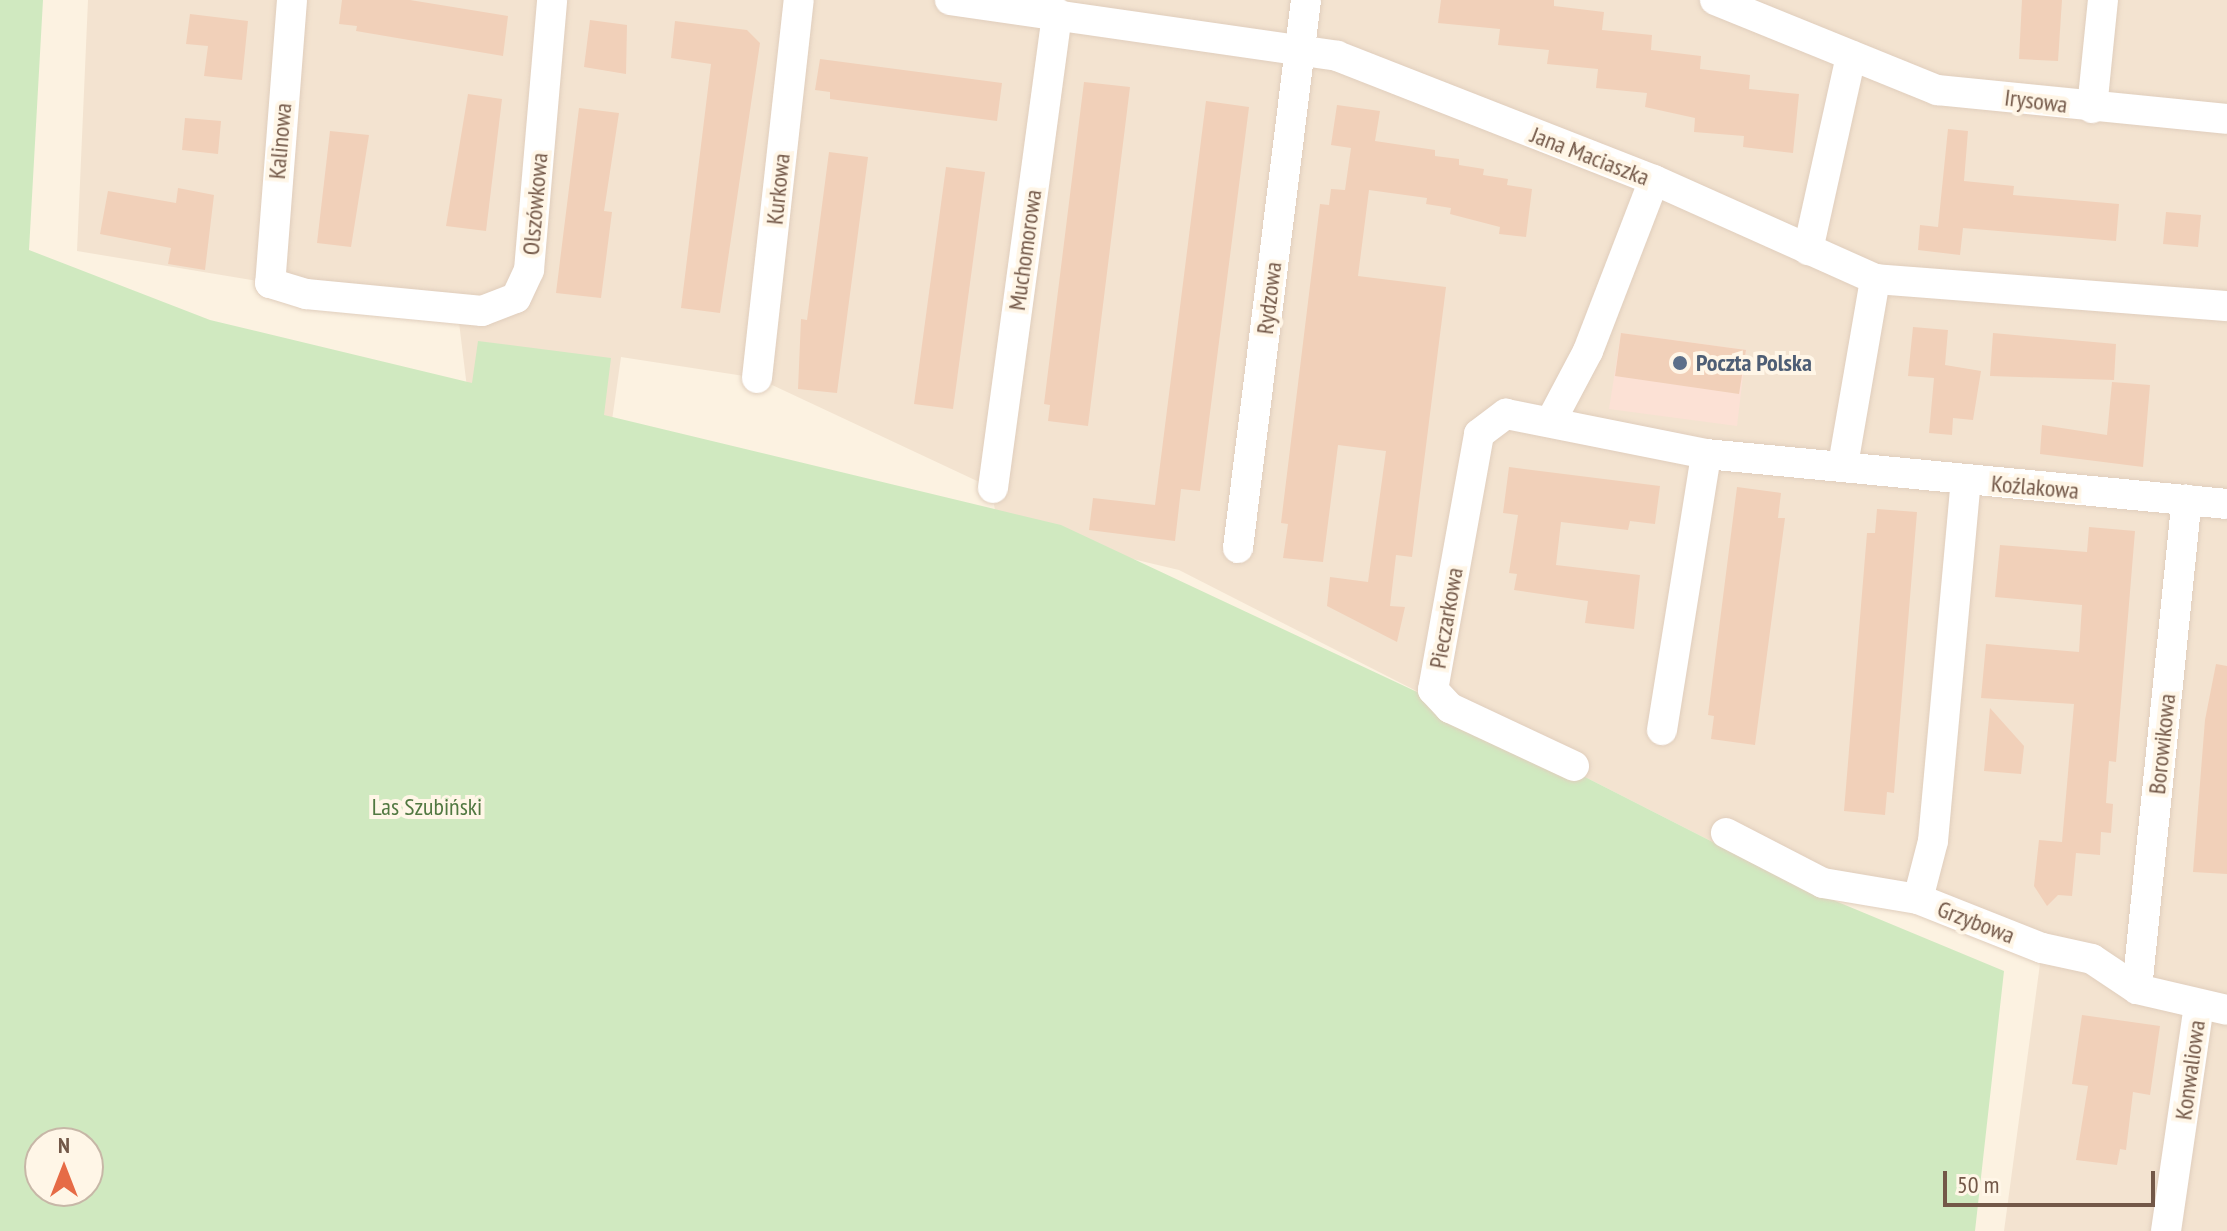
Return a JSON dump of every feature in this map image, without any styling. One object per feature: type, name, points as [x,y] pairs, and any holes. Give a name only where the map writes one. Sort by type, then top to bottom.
[{"type":"street","name":"Kalinowa","points":[[270,283],[292,0]]},
{"type":"street","name":"Olszówkowa","points":[[270,283],[306,294],[482,311],[516,298],[529,270],[552,0]]},
{"type":"street","name":"Kurkowa","points":[[757,378],[799,0]]},
{"type":"street","name":"Jana Maciaszka","points":[[950,0],[1300,48],[1337,56],[1654,180],[1875,279],[2227,306]]},
{"type":"street","name":"Rydzowa","points":[[1238,548],[1306,0]]},
{"type":"street","name":"Irysowa","points":[[1715,0],[1754,8],[1851,56],[1937,90],[2092,108],[2227,119]]},
{"type":"street","points":[[2092,108],[2103,0]]},
{"type":"street","name":"Muchomorowa","points":[[993,488],[1057,13]]},
{"type":"street","points":[[1808,250],[1851,56]]},
{"type":"street","points":[[1552,419],[1588,351],[1654,180]]},
{"type":"street","points":[[1843,465],[1875,279]]},
{"type":"street","name":"Koźlakowa","points":[[1479,434],[1506,414],[1552,419],[1706,454],[2227,504]]},
{"type":"street","name":"Pieczarkowa","points":[[1479,434],[1433,690],[1450,708],[1574,766]]},
{"type":"street","points":[[1662,730],[1706,454]]},
{"type":"street","points":[[1918,899],[1933,841],[1966,481]]},
{"type":"street","name":"Borowikowa","points":[[2137,989],[2187,500]]},
{"type":"street","name":"Grzybowa","points":[[1726,833],[1823,883],[1918,899],[2042,948],[2092,959],[2137,989],[2213,1007]]},
{"type":"street","name":"Konwaliowa","points":[[2166,1231],[2213,1007]]},
{"type":"shaded area","points":[[88,0],[2227,0],[2227,1231],[2004,1231],[2042,949],[1918,899],[1797,885],[1179,570],[997,527],[992,488],[757,378],[621,357],[611,427],[469,404],[456,298],[270,283],[77,251]]},
{"type":"shaded area","points":[[1621,333],[1746,350],[1737,426],[1609,409]]},
{"type":"green space","name":"Las Szubiński","points":[[0,0],[43,0],[29,250],[210,320],[472,383],[478,341],[611,358],[604,415],[1061,525],[1432,699],[1797,885],[2004,971],[1975,1231],[0,1231]]},
{"type":"building","points":[[342,0],[410,0],[508,16],[503,56],[356,31],[357,26],[339,24]]},
{"type":"building","points":[[1441,0],[1554,0],[1554,6],[1604,12],[1602,30],[1652,35],[1651,50],[1701,56],[1700,69],[1750,75],[1749,89],[1799,94],[1793,153],[1743,147],[1744,136],[1694,132],[1695,118],[1645,107],[1647,93],[1596,88],[1598,69],[1547,64],[1549,50],[1498,45],[1500,29],[1438,23]]},
{"type":"building","points":[[2022,0],[2062,0],[2058,61],[2019,59]]},
{"type":"building","points":[[190,14],[248,21],[242,80],[204,76],[208,46],[186,44]]},
{"type":"building","points":[[590,20],[627,25],[626,74],[584,67]]},
{"type":"building","points":[[675,21],[747,30],[760,43],[720,313],[681,308],[711,64],[671,58]]},
{"type":"building","points":[[820,59],[1002,83],[997,121],[830,99],[830,92],[815,90]]},
{"type":"building","points":[[1084,82],[1130,87],[1088,426],[1048,421],[1050,405],[1044,404]]},
{"type":"building","points":[[468,94],[502,99],[486,231],[446,226]]},
{"type":"building","points":[[1206,101],[1249,107],[1200,491],[1181,489],[1175,541],[1089,530],[1093,498],[1155,505]]},
{"type":"building","points":[[1337,105],[1380,111],[1375,141],[1435,150],[1435,156],[1459,159],[1459,165],[1484,169],[1483,175],[1508,179],[1507,185],[1532,189],[1526,237],[1499,234],[1500,227],[1450,214],[1451,208],[1426,204],[1427,198],[1369,190],[1358,276],[1446,287],[1412,557],[1396,555],[1390,606],[1405,607],[1397,642],[1327,606],[1330,577],[1368,582],[1386,451],[1338,445],[1323,562],[1283,558],[1288,524],[1281,523],[1320,204],[1329,205],[1331,189],[1345,190],[1351,148],[1331,145]]},
{"type":"building","points":[[579,108],[619,113],[604,211],[612,212],[601,298],[556,293]]},
{"type":"building","points":[[185,118],[221,121],[218,154],[182,150]]},
{"type":"building","points":[[1948,129],[1968,131],[1964,181],[2014,186],[2013,195],[2119,204],[2116,241],[1963,228],[1960,255],[1918,250],[1920,225],[1938,227]]},
{"type":"building","points":[[330,131],[369,135],[351,247],[317,243]]},
{"type":"building","points":[[829,152],[868,157],[837,393],[798,389],[801,319],[807,320]]},
{"type":"building","points":[[946,167],[985,172],[953,409],[914,404]]},
{"type":"building","points":[[178,188],[214,195],[205,270],[168,264],[171,248],[100,234],[108,191],[176,203]]},
{"type":"building","points":[[2166,212],[2201,215],[2198,247],[2163,244]]},
{"type":"building","points":[[1913,327],[1948,330],[1945,365],[1981,371],[1973,420],[1953,418],[1952,435],[1929,433],[1934,378],[1908,376]]},
{"type":"building","name":"Poczta Polska","points":[[1621,333],[1746,350],[1739,394],[1615,376]]},
{"type":"building","points":[[1993,333],[2116,344],[2114,380],[1990,376]]},
{"type":"building","points":[[2112,382],[2150,385],[2143,467],[2040,454],[2042,425],[2107,435]]},
{"type":"building","points":[[1509,467],[1660,486],[1655,524],[1630,521],[1628,530],[1561,522],[1556,565],[1640,575],[1634,629],[1585,623],[1588,601],[1514,590],[1517,574],[1509,573],[1518,515],[1503,513]]},
{"type":"building","points":[[1737,487],[1781,493],[1778,518],[1785,518],[1755,745],[1711,739],[1714,716],[1708,715]]},
{"type":"building","points":[[1877,509],[1917,512],[1894,793],[1887,792],[1885,815],[1844,811],[1867,533],[1875,533]]},
{"type":"building","points":[[2089,527],[2135,531],[2116,762],[2109,761],[2106,803],[2113,804],[2111,833],[2101,832],[2100,855],[2076,853],[2072,896],[2058,895],[2047,906],[2034,886],[2039,840],[2062,842],[2074,704],[1981,698],[1986,644],[2079,652],[2082,605],[1995,597],[2000,545],[2087,552]]},
{"type":"building","points":[[2216,664],[2227,666],[2227,874],[2193,872],[2205,720]]},
{"type":"building","points":[[1990,708],[2024,746],[2021,774],[1984,771]]},
{"type":"building","points":[[2082,1015],[2160,1026],[2150,1095],[2133,1092],[2126,1150],[2120,1149],[2117,1165],[2076,1160],[2088,1086],[2072,1084]]},
{"type":"place","name":"Poczta Polska","points":[[1680,363]]}]
